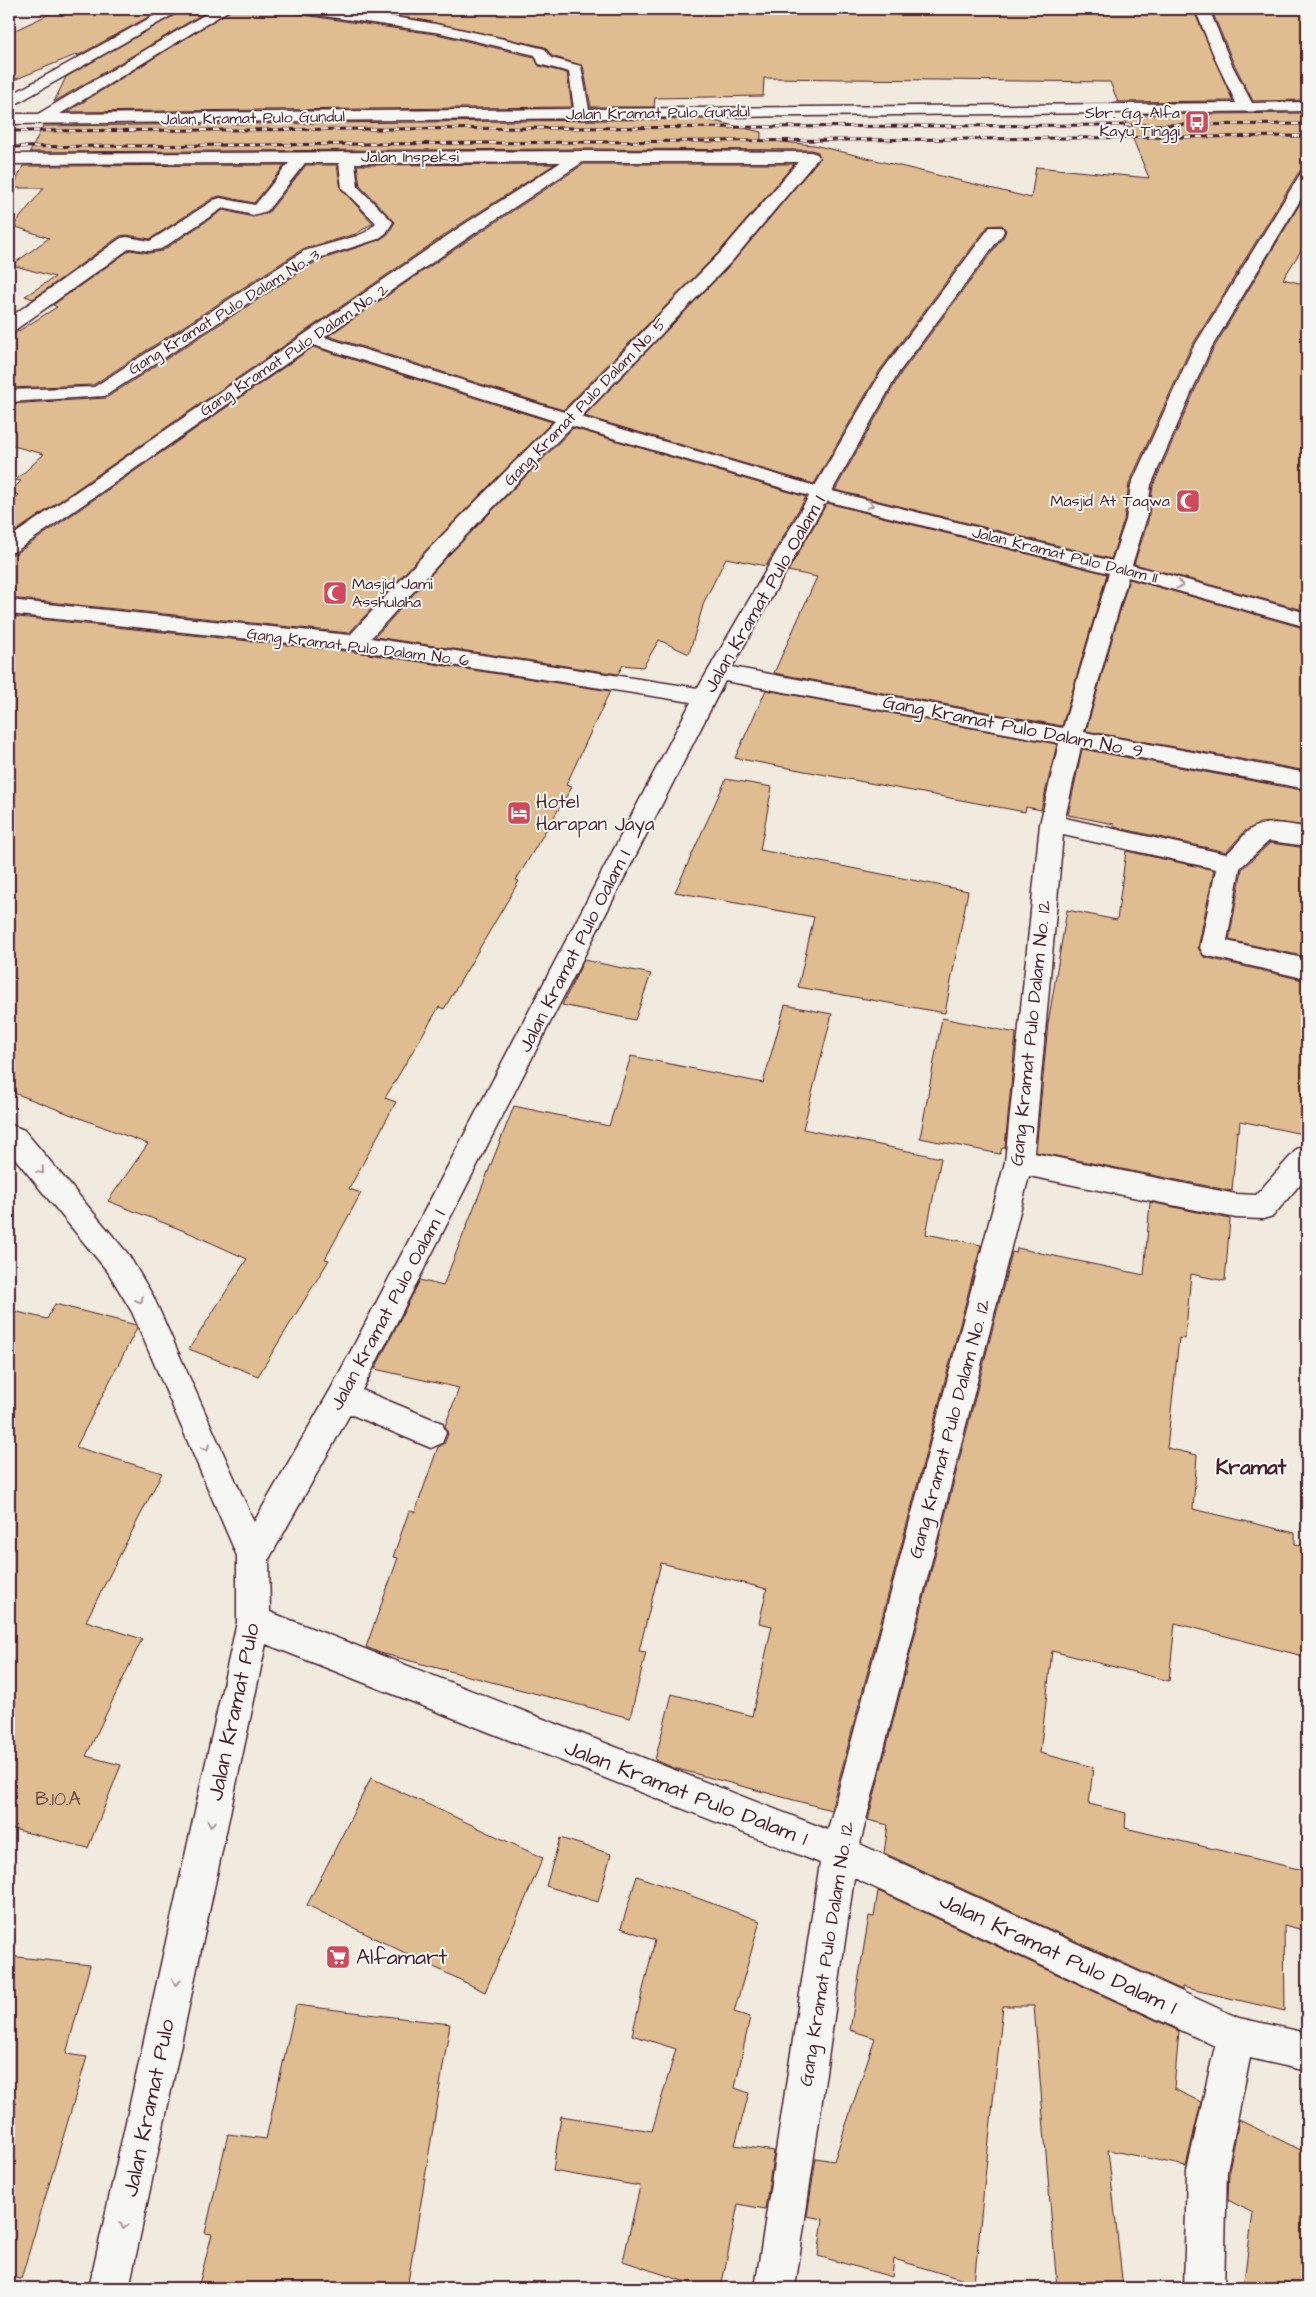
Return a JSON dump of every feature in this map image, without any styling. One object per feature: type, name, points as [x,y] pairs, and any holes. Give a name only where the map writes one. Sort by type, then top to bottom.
[{"type":"street","points":[[9,102],[176,9]]},
{"type":"street","points":[[40,120],[224,9]]},
{"type":"street","points":[[303,9],[441,29],[540,52],[543,55],[544,61],[576,69],[582,114]]},
{"type":"street","points":[[1202,9],[1224,63],[1246,107]]},
{"type":"street","name":"Jalan Kramat Pulo Gundul","points":[[9,119],[1246,107],[1307,108]]},
{"type":"street","name":"Jalan Inspeksi","points":[[9,159],[582,156],[811,157]]},
{"type":"street","name":"Gang Kramat Pulo Dalam No. 2","points":[[9,547],[466,231],[582,156]]},
{"type":"street","points":[[9,326],[127,242],[149,246],[155,245],[222,202],[253,210],[260,208],[302,157]]},
{"type":"street","name":"Gang Kramat Pulo Dalam No. 3","points":[[9,396],[98,392],[310,255],[339,245],[366,240],[384,226],[385,222],[350,188],[346,157]]},
{"type":"street","name":"Gang Kramat Pulo Dalam No. 5","points":[[354,643],[438,552],[726,257],[811,157]]},
{"type":"street","name":"Gang Kramat Pulo Dalam No. 12","points":[[775,2288],[840,1853],[1019,1162],[1052,824],[1071,739],[1136,520],[1141,485],[1202,350],[1307,176]]},
{"type":"street","name":"Jalan Kramat Pulo Oalam I","points":[[252,1556],[343,1397],[718,672],[891,372],[996,231]]},
{"type":"street","name":"Jalan Kramat Pulo Dalam II","points":[[312,339],[568,419],[822,494],[1120,569],[1307,620]]},
{"type":"street","name":"Gang Kramat Pulo Dalam No. 6","points":[[9,607],[354,643],[706,697]]},
{"type":"street","name":"Gang Kramat Pulo Dalam No. 9","points":[[718,672],[1307,782]]},
{"type":"street","points":[[1052,824],[1229,863],[1238,859],[1254,838],[1262,833],[1272,830],[1307,837]]},
{"type":"street","points":[[1229,863],[1213,948],[1307,969]]},
{"type":"street","name":"Jalan Kramat Pulo","points":[[10,1141],[118,1262],[144,1305],[252,1556],[254,1622],[110,2288]]},
{"type":"street","points":[[1019,1162],[1236,1206],[1263,1206],[1307,1158]]},
{"type":"street","points":[[343,1397],[431,1432]]},
{"type":"street","name":"Jalan Kramat Pulo Dalam 1","points":[[254,1622],[840,1853],[1236,2036],[1307,2052]]},
{"type":"street","points":[[1204,2288],[1207,2170],[1236,2036]]},
{"type":"building","points":[[60,9],[163,9],[77,56],[78,54],[9,82],[9,33]]},
{"type":"building","points":[[185,9],[211,9],[54,102],[66,77]]},
{"type":"building","points":[[233,9],[294,9],[296,13],[303,15],[441,35],[534,57],[539,66],[567,73],[572,107],[67,112]]},
{"type":"building","points":[[337,9],[1193,9],[1233,101],[1118,102],[1110,82],[764,78],[763,96],[655,98],[654,107],[591,107],[583,66],[552,56],[545,47],[422,20]]},
{"type":"building","points":[[1211,9],[1307,9],[1307,100],[1253,101],[1233,62]]},
{"type":"building","points":[[1307,113],[1307,169],[1300,171],[1297,175],[1190,349],[1129,484],[1124,520],[1111,559],[835,490],[901,373],[1004,236],[1006,230],[1002,225],[988,226],[880,370],[814,484],[584,416],[733,262],[820,158],[818,152],[811,150],[582,149],[30,152],[43,126],[705,119],[761,132],[761,140],[814,145],[1031,198],[1036,167],[1149,178],[1123,115]]},
{"type":"building","points":[[555,164],[459,225],[9,536],[9,504],[19,495],[10,492],[21,481],[16,480],[44,454],[9,445],[9,404],[106,398],[317,261],[379,240],[388,234],[395,222],[360,186],[357,165]]},
{"type":"building","points":[[584,164],[794,164],[719,252],[563,410],[328,336],[473,237]]},
{"type":"building","points":[[285,165],[254,203],[220,196],[213,198],[150,239],[127,235],[120,236],[33,299],[25,296],[55,277],[12,265],[49,238],[13,226],[44,188],[13,188],[23,166]]},
{"type":"building","points":[[306,165],[337,165],[341,189],[373,223],[356,234],[303,249],[93,385],[9,388],[9,337],[57,307],[53,305],[130,250],[149,253],[162,251],[223,210],[253,217],[268,213]]},
{"type":"building","points":[[1307,192],[1307,241],[1283,279],[1307,285],[1307,611],[1134,564],[1148,521],[1153,486],[1212,351]]},
{"type":"building","points":[[313,347],[552,422],[430,546],[349,633],[9,598],[9,555],[17,553]]},
{"type":"building","points":[[573,428],[806,497],[766,566],[726,558],[704,602],[689,654],[659,640],[643,667],[623,665],[618,674],[375,637],[446,558]]},
{"type":"building","points":[[827,503],[1107,574],[1062,726],[774,673],[817,577],[788,571]]},
{"type":"building","points":[[1129,579],[1307,629],[1307,771],[1086,731]]},
{"type":"building","points":[[9,616],[355,652],[610,691],[566,785],[572,787],[516,880],[519,881],[444,1009],[439,1007],[385,1098],[396,1102],[349,1189],[361,1193],[325,1259],[329,1260],[258,1376],[189,1349],[247,1259],[192,1234],[108,1201],[148,1144],[9,1091]]},
{"type":"building","points":[[766,690],[1057,744],[1041,810],[1026,807],[1025,812],[735,758]]},
{"type":"building","points":[[1082,749],[1307,791],[1307,826],[1275,822],[1260,823],[1245,831],[1226,852],[1114,827],[1114,824],[1068,815]]},
{"type":"building","points":[[726,779],[772,787],[760,850],[968,891],[945,1013],[798,987],[814,917],[675,892]]},
{"type":"building","points":[[1270,843],[1307,848],[1307,957],[1229,940],[1242,869]]},
{"type":"building","points":[[1126,851],[1214,870],[1198,948],[1204,957],[1307,981],[1307,1135],[1240,1121],[1239,1132],[1237,1131],[1232,1191],[1036,1152],[1048,1023],[1067,910],[1117,920]]},
{"type":"building","points":[[584,960],[651,974],[635,1020],[562,1005]]},
{"type":"building","points":[[785,1005],[832,1014],[803,1129],[941,1158],[926,1234],[981,1245],[831,1810],[674,1768],[655,1760],[672,1694],[752,1716],[772,1626],[759,1623],[767,1589],[661,1563],[639,1651],[646,1652],[630,1718],[380,1653],[366,1647],[398,1558],[393,1557],[409,1511],[415,1512],[438,1447],[444,1444],[448,1434],[445,1426],[459,1388],[375,1369],[420,1280],[443,1286],[514,1106],[609,1126],[631,1056],[763,1083]]},
{"type":"building","points":[[942,1018],[1016,1033],[1005,1148],[1002,1148],[1000,1154],[920,1138]]},
{"type":"building","points":[[1150,1202],[1230,1219],[1225,1281],[1191,1274],[1185,1339],[1179,1338],[1167,1448],[1197,1455],[1193,1509],[1295,1533],[1295,1544],[1307,1546],[1307,1657],[1175,1623],[1169,1681],[1052,1651],[1040,1753],[1093,1767],[1089,1804],[1126,1813],[1125,1828],[1307,1871],[1307,1931],[1284,1925],[1285,2011],[1182,1987],[1182,1990],[884,1853],[888,1825],[868,1820],[1012,1252],[1016,1253],[1017,1248],[1144,1275]]},
{"type":"building","points":[[55,1304],[136,1325],[137,1328],[76,1447],[162,1473],[86,1621],[142,1639],[86,1756],[121,1765],[88,1848],[9,1828],[9,1310],[47,1319]]},
{"type":"building","points":[[371,1778],[543,1858],[485,1992],[307,1905]]},
{"type":"building","points":[[560,1838],[611,1854],[598,1902],[546,1886]]},
{"type":"building","points":[[637,1876],[760,1921],[734,2012],[750,2017],[735,2088],[749,2093],[735,2145],[774,2151],[765,2209],[738,2204],[721,2288],[704,2288],[623,2261],[640,2186],[553,2171],[561,2116],[652,2131],[676,2049],[632,2035],[655,1940],[621,1928]]},
{"type":"building","points":[[878,1891],[1179,2031],[1174,2089],[1201,2102],[1186,2166],[1108,2150],[1123,2288],[1057,2288],[1034,2006],[1003,2006],[974,2283],[894,2259],[892,2277],[818,2256],[823,2219],[807,2216],[816,2158],[834,2161],[875,2038],[850,2030],[869,1916],[874,1917]]},
{"type":"building","points":[[9,1956],[90,1965],[66,2054],[87,2057],[21,2279],[9,2277]]},
{"type":"building","points":[[296,2005],[450,2024],[407,2288],[198,2288],[212,2234],[205,2233],[228,2134],[266,2139]]},
{"type":"building","points":[[1239,2120],[1307,2153],[1307,2288],[1243,2288],[1253,2213],[1228,2200],[1229,2170]]},
{"type":"railway","points":[[9,131],[1307,124]]},
{"type":"railway","points":[[9,147],[1307,136]]},
{"type":"place","name":"Sbr. Gg. Alfa Kayu Tinggi","points":[[1197,122]]},
{"type":"place","name":"Masjid At Taqwa","points":[[1188,501]]},
{"type":"place","name":"Masjid Jami Asshulaha","points":[[335,593]]},
{"type":"place","name":"Hotel Harapan Jaya","points":[[519,813]]},
{"type":"place","name":"Alfamart","points":[[338,1957]]},
{"type":"district","name":"Kramat","points":[[1251,1467]]}]
